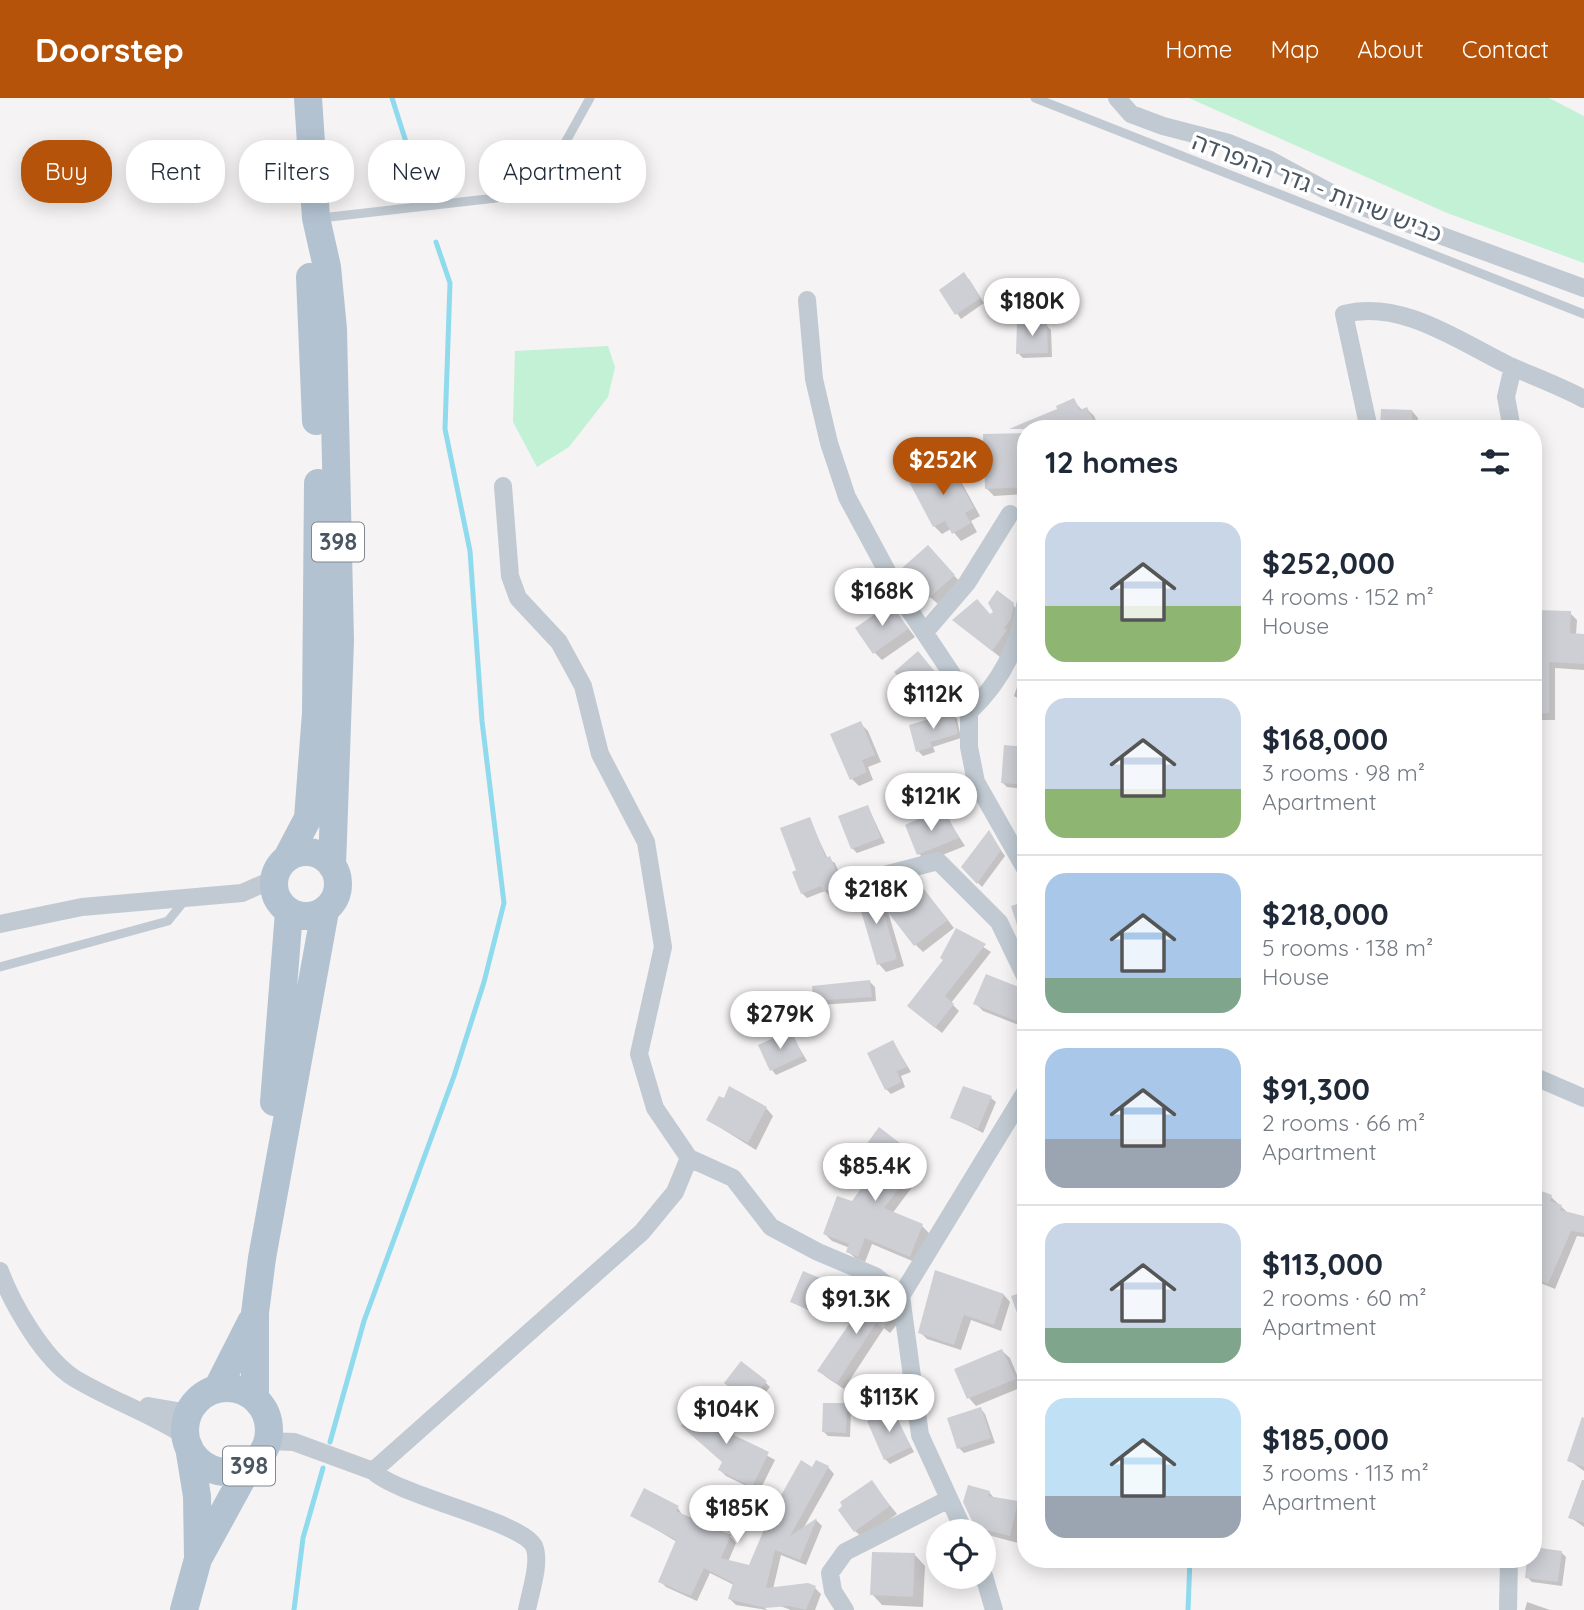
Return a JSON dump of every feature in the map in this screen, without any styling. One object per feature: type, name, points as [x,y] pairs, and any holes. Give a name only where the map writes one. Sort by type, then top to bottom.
[{"type":"main road","name":"398","points":[[262,1258],[325,911],[338,890],[332,866],[328,640],[309,255],[316,218],[308,98]]},
{"type":"main road","name":"398","points":[[184,1610],[198,1559],[249,1466],[258,1458],[267,1441],[268,1421],[255,1398],[255,1313],[262,1258],[289,912],[280,903],[281,869],[308,818],[316,713],[328,640]]},
{"type":"main road","points":[[281,869],[311,853],[332,866]]},
{"type":"main road","points":[[289,912],[300,916],[325,911]]},
{"type":"main road","name":"398","points":[[198,1559],[197,1496],[188,1432],[196,1402],[217,1389],[255,1313]]},
{"type":"main road","points":[[217,1389],[230,1388],[255,1398]]},
{"type":"main road","name":"398","points":[[188,1432],[197,1459],[215,1469],[236,1471],[249,1466]]},
{"type":"street","points":[[1117,98],[1132,114],[1163,126],[1229,142],[1268,159],[1344,200],[1584,288]]},
{"type":"street","points":[[807,300],[814,379],[829,443],[847,497],[902,599],[958,683],[970,712],[969,747],[976,782],[1017,854]]},
{"type":"street","points":[[1367,420],[1345,314],[1363,309],[1390,312],[1432,327],[1584,399]]},
{"type":"street","points":[[1510,420],[1506,397],[1513,367]]},
{"type":"street","points":[[503,486],[510,576],[518,598],[559,642],[583,685],[600,754],[646,842],[663,947],[639,1054],[655,1108],[689,1158],[733,1178],[771,1227],[818,1252],[875,1276],[901,1296]]},
{"type":"street","points":[[925,632],[967,583],[1010,514]]},
{"type":"street","points":[[970,712],[986,696],[1013,654],[1017,637]]},
{"type":"street","points":[[869,879],[938,861],[999,922],[1017,959]]},
{"type":"street","points":[[0,923],[82,908],[242,893],[281,869]]},
{"type":"street","points":[[1542,1080],[1584,1098]]},
{"type":"street","points":[[958,1519],[920,1436],[901,1296],[1017,1106]]},
{"type":"street","points":[[373,1471],[642,1232],[675,1192],[689,1158]]},
{"type":"street","points":[[0,1272],[6,1288],[45,1350],[116,1394],[159,1410],[188,1432]]},
{"type":"street","points":[[267,1441],[294,1442],[373,1471],[383,1480],[443,1501],[527,1537],[537,1556],[527,1610]]},
{"type":"street","points":[[845,1610],[833,1591],[830,1573],[845,1552],[948,1499]]},
{"type":"street","points":[[1508,1568],[1508,1610]]},
{"type":"street","points":[[988,1589],[995,1610]]},
{"type":"lane","points":[[316,218],[496,198],[556,159],[590,98]]},
{"type":"lane","name":"כביש שירות - גדר ההפרדה","points":[[1035,98],[1584,314]]},
{"type":"lane","points":[[0,967],[168,922],[188,896]]},
{"type":"green space","points":[[1189,98],[1549,98],[1584,116],[1584,263],[1447,213]]},
{"type":"green space","points":[[608,346],[615,367],[608,397],[569,447],[537,467],[513,422],[515,351]]},
{"type":"building","points":[[964,272],[981,298],[955,315],[939,290]]},
{"type":"building","points":[[1017,323],[1047,323],[1048,353],[1016,354]]},
{"type":"building","points":[[1074,398],[1080,410],[1087,407],[1093,420],[1031,420],[1057,409],[1056,406]]},
{"type":"building","points":[[1381,409],[1412,410],[1412,420],[1380,420]]},
{"type":"building","points":[[1017,433],[1017,487],[985,489],[983,434]]},
{"type":"building","points":[[947,459],[974,508],[965,513],[971,523],[952,534],[945,521],[933,527],[908,480]]},
{"type":"building","points":[[928,545],[955,575],[929,598],[902,568]]},
{"type":"building","points":[[997,590],[1014,603],[1011,619],[1004,628],[1007,630],[992,651],[952,620],[977,599],[990,614],[993,612],[988,603]]},
{"type":"building","points":[[891,603],[908,629],[873,654],[855,628]]},
{"type":"building","points":[[1542,610],[1571,611],[1570,633],[1584,634],[1584,664],[1549,662],[1549,713],[1542,713]]},
{"type":"building","points":[[918,651],[945,684],[922,704],[894,672]]},
{"type":"building","points":[[953,712],[958,734],[930,742],[932,747],[916,752],[909,725]]},
{"type":"building","points":[[861,721],[875,755],[862,760],[867,772],[850,780],[830,734]]},
{"type":"building","points":[[1004,745],[1017,746],[1017,784],[1001,783]]},
{"type":"building","points":[[868,805],[881,838],[851,849],[838,816]]},
{"type":"building","points":[[946,813],[959,838],[917,855],[905,825],[923,817],[926,822]]},
{"type":"building","points":[[810,817],[826,858],[830,856],[842,885],[823,892],[821,886],[801,894],[792,872],[796,870],[780,828]]},
{"type":"building","points":[[989,830],[1001,850],[977,884],[961,867]]},
{"type":"building","points":[[920,884],[948,920],[914,946],[887,911]]},
{"type":"building","points":[[877,889],[897,959],[877,965],[855,891]]},
{"type":"building","points":[[1017,904],[1017,925],[1011,906]]},
{"type":"building","points":[[956,928],[986,944],[945,996],[954,1004],[935,1028],[907,1006],[943,960],[940,958]]},
{"type":"building","points":[[986,974],[1017,986],[1016,1021],[973,1004]]},
{"type":"building","points":[[870,980],[872,997],[813,1001],[812,986]]},
{"type":"building","points":[[791,1030],[803,1056],[770,1071],[758,1045]]},
{"type":"building","points":[[893,1040],[907,1067],[897,1071],[901,1082],[885,1090],[867,1053]]},
{"type":"building","points":[[729,1086],[767,1107],[748,1143],[706,1120],[719,1096],[724,1098]]},
{"type":"building","points":[[963,1086],[992,1096],[978,1129],[950,1118]]},
{"type":"building","points":[[879,1127],[905,1147],[894,1162],[909,1175],[884,1208],[923,1224],[910,1257],[865,1238],[858,1257],[846,1252],[849,1244],[823,1234],[837,1196],[852,1201],[872,1173],[855,1160]]},
{"type":"building","points":[[1542,1191],[1552,1195],[1550,1201],[1562,1205],[1560,1210],[1584,1216],[1584,1233],[1571,1231],[1548,1284],[1542,1281]]},
{"type":"building","points":[[935,1270],[1004,1294],[994,1325],[964,1315],[954,1345],[918,1333]]},
{"type":"building","points":[[803,1271],[832,1283],[819,1314],[790,1302]]},
{"type":"building","points":[[873,1289],[890,1302],[886,1307],[892,1315],[883,1328],[876,1323],[837,1383],[817,1371]]},
{"type":"building","points":[[1017,1294],[1017,1313],[1011,1296]]},
{"type":"building","points":[[1002,1349],[1016,1379],[967,1399],[954,1369]]},
{"type":"building","points":[[741,1361],[767,1381],[749,1403],[724,1383]]},
{"type":"building","points":[[702,1402],[730,1426],[725,1431],[769,1452],[752,1487],[718,1470],[722,1462],[681,1426]]},
{"type":"building","points":[[823,1403],[847,1403],[846,1433],[822,1432]]},
{"type":"building","points":[[981,1407],[991,1438],[957,1449],[947,1418]]},
{"type":"building","points":[[893,1409],[911,1447],[884,1460],[867,1421]]},
{"type":"building","points":[[1582,1417],[1584,1418],[1584,1467],[1567,1461]]},
{"type":"building","points":[[801,1460],[812,1467],[816,1460],[829,1466],[790,1536],[817,1518],[800,1560],[775,1550],[766,1588],[808,1583],[816,1586],[806,1610],[789,1606],[765,1608],[728,1599],[733,1583],[704,1568],[691,1596],[658,1582],[676,1540],[630,1516],[644,1488],[679,1506],[676,1511],[731,1535],[721,1558],[749,1565],[771,1513]]},
{"type":"building","points":[[872,1480],[890,1506],[854,1532],[838,1510],[842,1506],[840,1502]]},
{"type":"building","points":[[1584,1480],[1584,1523],[1568,1518]]},
{"type":"building","points":[[968,1485],[990,1491],[988,1496],[1017,1501],[1010,1536],[996,1532],[996,1519],[971,1519],[963,1502]]},
{"type":"building","points":[[1542,1548],[1562,1551],[1558,1582],[1525,1578],[1526,1568],[1542,1568]]},
{"type":"building","points":[[872,1552],[915,1553],[913,1597],[870,1595]]},
{"type":"waterway","points":[[392,98],[405,140]]},
{"type":"waterway","points":[[330,1442],[364,1321],[454,1076],[484,982],[504,903],[482,721],[470,551],[445,429],[450,283],[436,242]]},
{"type":"waterway","points":[[294,1610],[303,1538],[323,1468]]},
{"type":"waterway","points":[[1188,1610],[1190,1568]]}]
